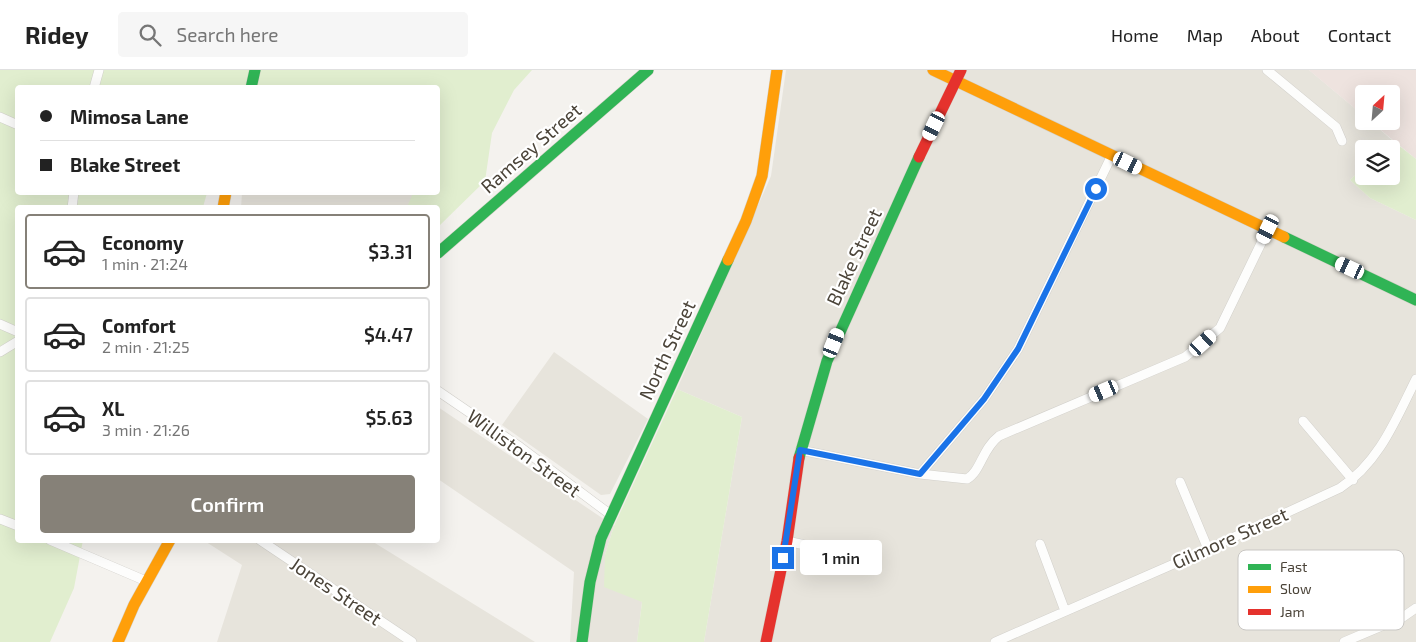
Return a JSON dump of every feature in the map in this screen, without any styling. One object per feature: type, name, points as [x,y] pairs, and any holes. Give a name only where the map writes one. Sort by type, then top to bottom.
[{"type":"street","points":[[95,85],[98,70]]},
{"type":"street","points":[[252,85],[255,70]]},
{"type":"street","name":"Ramsey Street","points":[[440,251],[648,70]]},
{"type":"street","name":"North Street","points":[[582,642],[596,553],[611,515],[755,198],[762,176],[777,70]]},
{"type":"street","points":[[933,70],[958,75],[1112,155],[1416,300]]},
{"type":"street","points":[[1268,70],[1336,127],[1342,141]]},
{"type":"street","name":"Blake Street","points":[[766,642],[787,541],[800,450],[827,360],[841,325],[958,75]]},
{"type":"street","points":[[0,117],[15,124]]},
{"type":"street","points":[[920,474],[984,399],[1018,349],[1112,155]]},
{"type":"street","points":[[800,450],[920,474],[967,479],[973,475],[988,446],[999,436],[1185,356],[1220,328],[1268,229]]},
{"type":"street","points":[[0,324],[15,331]]},
{"type":"street","points":[[0,352],[15,343]]},
{"type":"street","name":"Gilmore Street","points":[[995,642],[1208,550],[1340,488],[1353,480],[1373,459],[1384,442],[1416,379]]},
{"type":"street","name":"Williston Street","points":[[440,392],[520,447],[611,515]]},
{"type":"street","points":[[1302,421],[1353,480]]},
{"type":"street","points":[[1180,482],[1208,550]]},
{"type":"street","points":[[0,519],[15,525]]},
{"type":"street","points":[[787,541],[849,555]]},
{"type":"street","points":[[57,543],[146,581]]},
{"type":"street","points":[[118,642],[146,581],[168,543]]},
{"type":"street","name":"Jones Street","points":[[264,543],[412,642]]},
{"type":"street","points":[[1040,544],[1064,611]]},
{"type":"street","points":[[1404,616],[1416,608]]},
{"type":"street","points":[[1344,642],[1372,630]]},
{"type":"shaded area","points":[[786,70],[1309,70],[1355,108],[1355,130],[1380,130],[1392,140],[1355,140],[1355,175],[1350,180],[1370,198],[1416,220],[1416,642],[704,642],[742,417],[677,389],[771,176]]},
{"type":"shaded area","points":[[1309,70],[1416,70],[1416,159],[1400,146],[1400,140],[1393,140],[1381,130],[1400,130],[1400,85],[1355,85],[1355,108]]},
{"type":"shaded area","points":[[242,195],[438,195],[438,205],[241,205]]},
{"type":"shaded area","points":[[554,352],[648,419],[610,494],[601,495],[502,425]]},
{"type":"shaded area","points":[[440,408],[614,526],[605,555],[642,602],[637,642],[570,642],[574,572],[440,480]]},
{"type":"shaded area","points":[[208,543],[375,543],[535,642],[217,642],[242,565]]},
{"type":"green space","points":[[0,70],[532,70],[514,90],[492,133],[485,181],[440,225],[440,205],[408,205],[412,195],[440,195],[440,85],[15,85],[15,195],[206,195],[204,205],[15,205],[15,543],[82,543],[74,588],[50,642],[0,642]]},
{"type":"green space","points":[[1400,146],[1416,159],[1416,220],[1370,198],[1356,185],[1400,185]]},
{"type":"green space","points":[[1355,175],[1355,184],[1350,180]]},
{"type":"green space","points":[[677,389],[742,417],[704,642],[637,642],[642,602],[604,587],[605,555],[614,526]]},
{"type":"traffic: fast","points":[[252,85],[255,70]]},
{"type":"traffic: fast","points":[[440,251],[648,70]]},
{"type":"traffic: fast","points":[[799,458],[827,361],[919,157]]},
{"type":"traffic: fast","points":[[1284,237],[1416,300]]},
{"type":"traffic: fast","points":[[582,642],[590,582],[601,538],[728,260]]},
{"type":"traffic: slow","points":[[728,260],[746,221],[762,176],[777,70]]},
{"type":"traffic: slow","points":[[933,70],[1284,237]]},
{"type":"traffic: slow","points":[[224,205],[225,195]]},
{"type":"traffic: slow","points":[[118,642],[134,605],[168,543]]},
{"type":"traffic: jam","points":[[919,157],[961,70]]},
{"type":"traffic: jam","points":[[766,642],[787,541],[799,458]]},
{"type":"route","points":[[783,558],[800,450],[920,474],[1002,375],[1032,322],[1096,189]]}]
